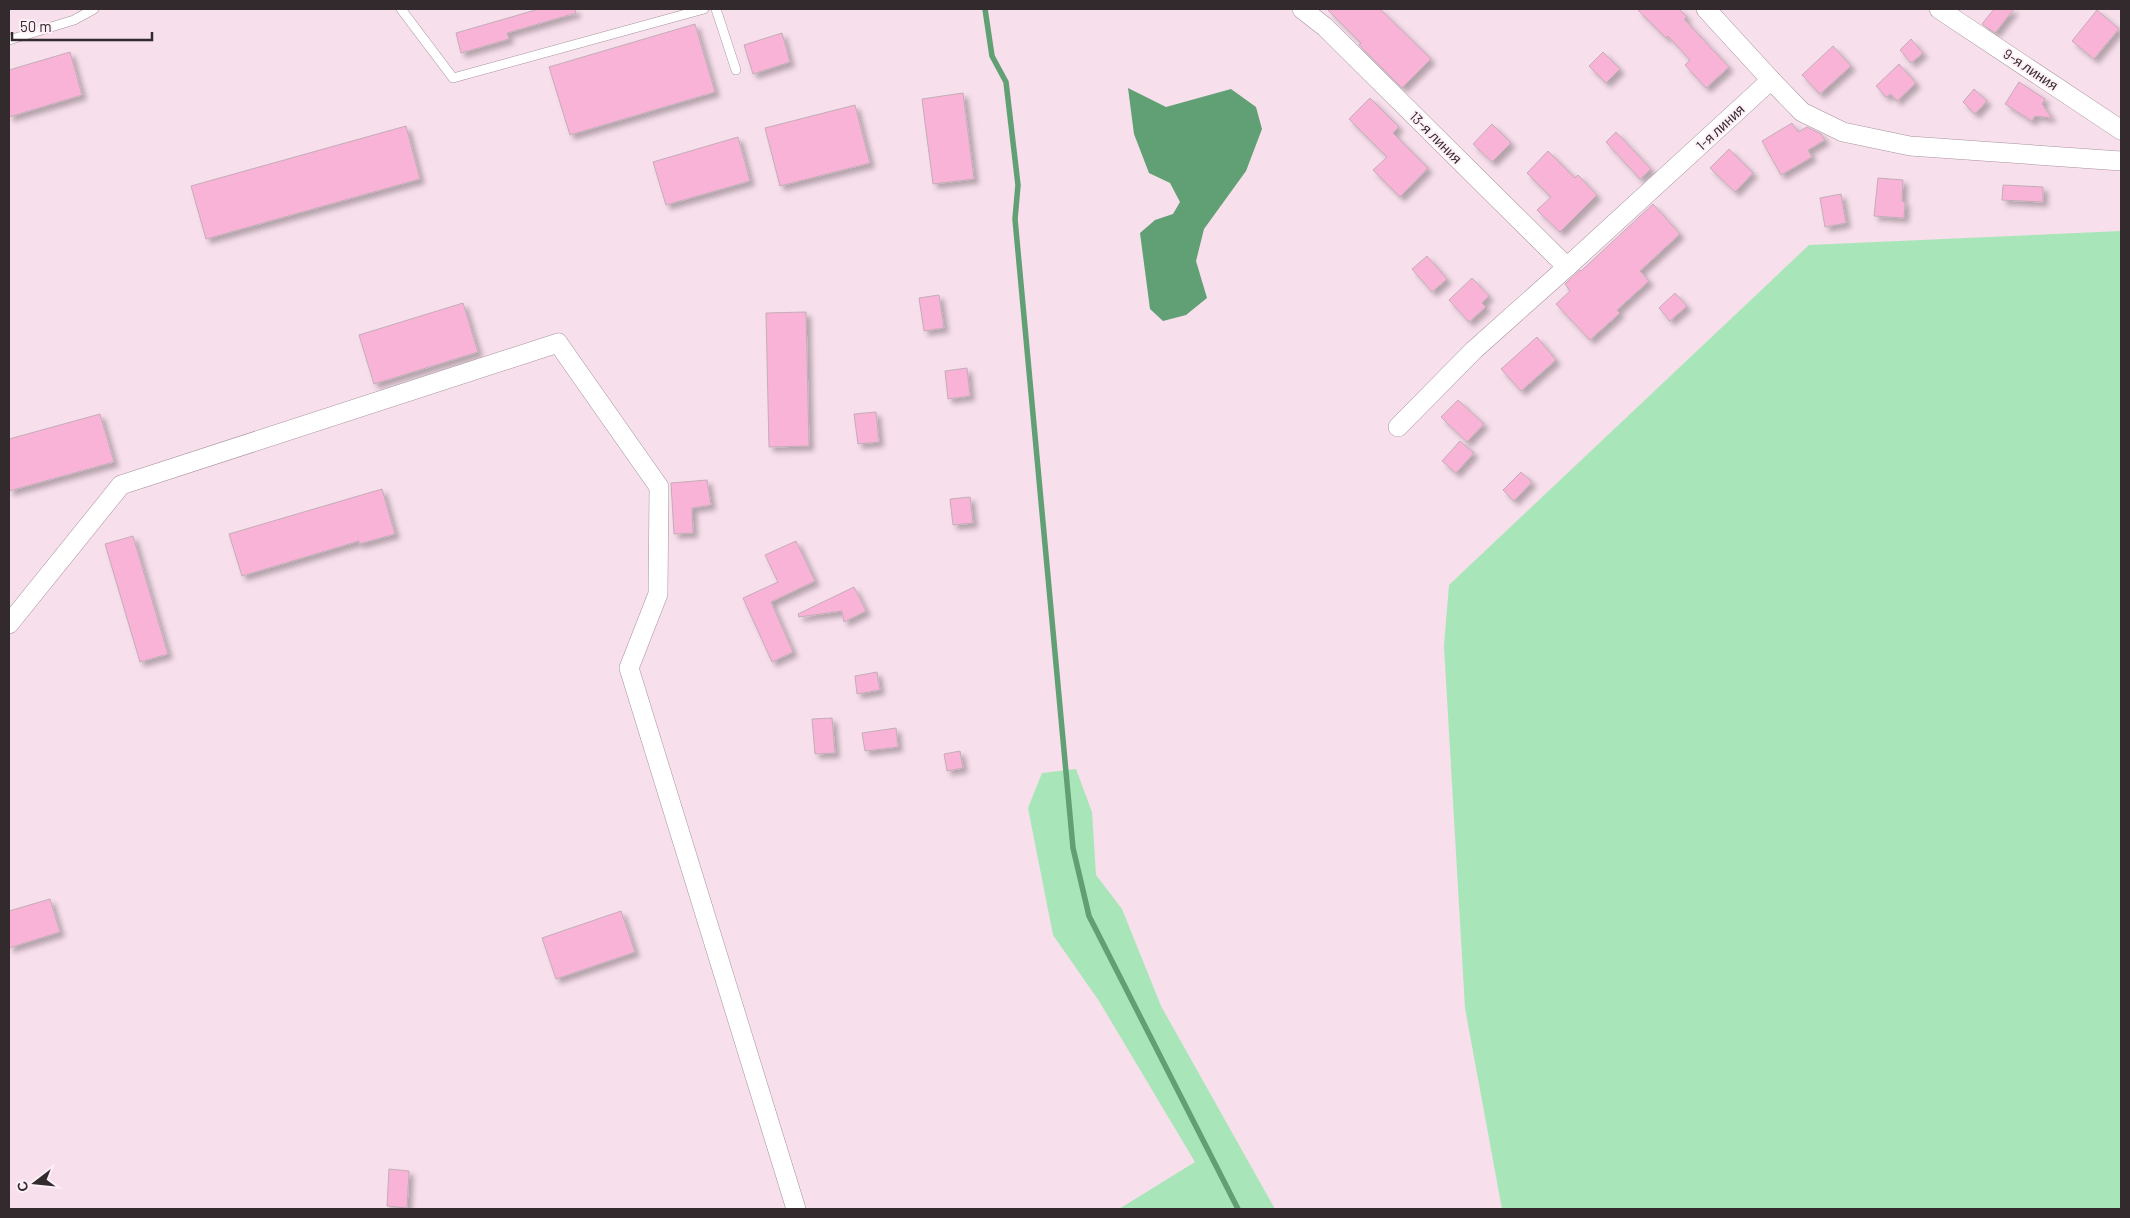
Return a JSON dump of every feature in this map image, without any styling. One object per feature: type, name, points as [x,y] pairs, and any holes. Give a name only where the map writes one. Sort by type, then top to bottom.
[{"type":"street","name":"13-я линия","points":[[1302,9],[1325,27],[1567,267]]},
{"type":"street","points":[[1706,9],[1802,112],[1843,132],[1910,146],[2121,161]]},
{"type":"street","name":"9-я линия","points":[[1940,9],[2121,130]]},
{"type":"street","name":"1-я линия","points":[[1398,427],[1474,350],[1772,80]]},
{"type":"street","points":[[9,624],[121,485],[558,343],[659,487],[658,594],[629,668],[796,1209]]},
{"type":"lane","points":[[9,40],[74,20],[94,9]]},
{"type":"lane","points":[[401,9],[453,78],[704,9]]},
{"type":"lane","points":[[716,9],[736,70]]},
{"type":"shaded area","points":[[1128,88],[1166,107],[1231,89],[1256,107],[1262,129],[1246,171],[1204,229],[1196,261],[1207,298],[1186,315],[1163,321],[1150,309],[1140,233],[1155,220],[1173,214],[1180,202],[1170,183],[1149,173],[1134,134]]},
{"type":"shaded area","points":[[2121,231],[2121,1209],[1502,1209],[1465,1008],[1444,646],[1449,585],[1809,245]]},
{"type":"shaded area","points":[[1076,769],[1092,812],[1096,875],[1122,909],[1161,1006],[1275,1209],[1119,1209],[1195,1162],[1099,1001],[1053,935],[1028,808],[1042,773]]},
{"type":"building","points":[[539,9],[575,9],[576,13],[507,33],[509,39],[461,53],[456,33]]},
{"type":"building","points":[[1327,9],[1380,9],[1431,59],[1402,88],[1359,45],[1361,43]]},
{"type":"building","points":[[1637,9],[1679,9],[1687,17],[1684,19],[1729,67],[1706,88],[1685,65],[1690,60],[1668,36],[1666,38]]},
{"type":"building","points":[[1994,9],[2014,9],[1995,33],[1982,24]]},
{"type":"building","points":[[2097,10],[2119,29],[2094,59],[2072,41]]},
{"type":"building","points":[[695,24],[715,92],[570,135],[549,67]]},
{"type":"building","points":[[782,33],[790,62],[753,74],[744,45]]},
{"type":"building","points":[[1911,39],[1923,53],[1911,63],[1900,50]]},
{"type":"building","points":[[1833,46],[1851,66],[1820,94],[1802,75]]},
{"type":"building","points":[[70,52],[82,95],[9,117],[9,70]]},
{"type":"building","points":[[1603,52],[1620,69],[1606,83],[1589,66]]},
{"type":"building","points":[[1899,64],[1916,83],[1897,101],[1891,94],[1886,97],[1876,86]]},
{"type":"building","points":[[2019,82],[2045,99],[2042,104],[2052,118],[2035,116],[2032,121],[2005,104]]},
{"type":"building","points":[[1974,89],[1987,101],[1975,114],[1963,102]]},
{"type":"building","points":[[963,93],[974,179],[933,184],[922,99]]},
{"type":"building","points":[[1370,98],[1399,127],[1393,133],[1428,168],[1400,197],[1373,170],[1387,157],[1349,119]]},
{"type":"building","points":[[855,105],[870,163],[780,186],[765,128]]},
{"type":"building","points":[[1792,123],[1798,132],[1807,127],[1821,134],[1825,140],[1808,150],[1812,157],[1781,175],[1762,141]]},
{"type":"building","points":[[1492,124],[1511,143],[1492,162],[1473,144]]},
{"type":"building","points":[[406,126],[420,179],[206,239],[191,186]]},
{"type":"building","points":[[1616,132],[1651,169],[1640,179],[1606,142]]},
{"type":"building","points":[[738,137],[750,181],[666,205],[653,162]]},
{"type":"building","points":[[1729,149],[1753,173],[1735,192],[1710,168]]},
{"type":"building","points":[[1548,151],[1575,178],[1578,175],[1597,195],[1560,232],[1537,210],[1551,197],[1527,173]]},
{"type":"building","points":[[1878,178],[1903,180],[1902,201],[1905,202],[1904,218],[1874,216]]},
{"type":"building","points":[[2003,185],[2043,187],[2043,202],[2002,200]]},
{"type":"building","points":[[1841,194],[1846,223],[1825,227],[1820,198]]},
{"type":"building","points":[[1653,204],[1680,234],[1640,271],[1649,281],[1617,310],[1620,313],[1590,340],[1556,304],[1570,291],[1565,284]]},
{"type":"building","points":[[1427,256],[1447,279],[1432,292],[1412,269]]},
{"type":"building","points":[[1472,278],[1489,296],[1482,303],[1486,307],[1469,322],[1449,300]]},
{"type":"building","points":[[1675,293],[1687,306],[1670,321],[1659,308]]},
{"type":"building","points":[[939,295],[944,328],[924,331],[919,298]]},
{"type":"building","points":[[463,303],[478,352],[374,384],[359,335]]},
{"type":"building","points":[[806,312],[809,446],[769,447],[766,313]]},
{"type":"building","points":[[1537,337],[1556,360],[1521,391],[1501,369]]},
{"type":"building","points":[[967,368],[970,396],[948,399],[945,371]]},
{"type":"building","points":[[1458,400],[1484,424],[1467,442],[1441,417]]},
{"type":"building","points":[[876,412],[879,442],[858,444],[854,414]]},
{"type":"building","points":[[100,414],[114,462],[9,491],[9,439]]},
{"type":"building","points":[[1460,441],[1474,453],[1456,473],[1442,461]]},
{"type":"building","points":[[1521,472],[1532,482],[1514,501],[1503,490]]},
{"type":"building","points":[[707,480],[711,505],[692,508],[693,533],[674,534],[671,483]]},
{"type":"building","points":[[382,489],[395,534],[359,544],[359,541],[242,576],[229,534]]},
{"type":"building","points":[[970,497],[973,523],[953,525],[950,499]]},
{"type":"building","points":[[133,536],[168,654],[140,662],[105,544]]},
{"type":"building","points":[[796,541],[815,581],[771,602],[793,652],[772,662],[743,598],[778,582],[765,555]]},
{"type":"building","points":[[854,587],[866,611],[844,622],[842,611],[799,617],[798,614]]},
{"type":"building","points":[[877,672],[880,690],[857,694],[855,676]]},
{"type":"building","points":[[832,718],[835,753],[815,754],[812,719]]},
{"type":"building","points":[[896,728],[898,747],[865,751],[862,733]]},
{"type":"building","points":[[960,751],[963,768],[947,771],[944,754]]},
{"type":"building","points":[[50,899],[60,932],[9,948],[9,911]]},
{"type":"building","points":[[621,911],[635,952],[556,979],[542,938]]},
{"type":"building","points":[[389,1169],[409,1171],[407,1208],[387,1206]]},
{"type":"waterway","points":[[985,9],[992,56],[1006,82],[1018,185],[1015,219],[1073,848],[1089,916],[1238,1209]]}]
